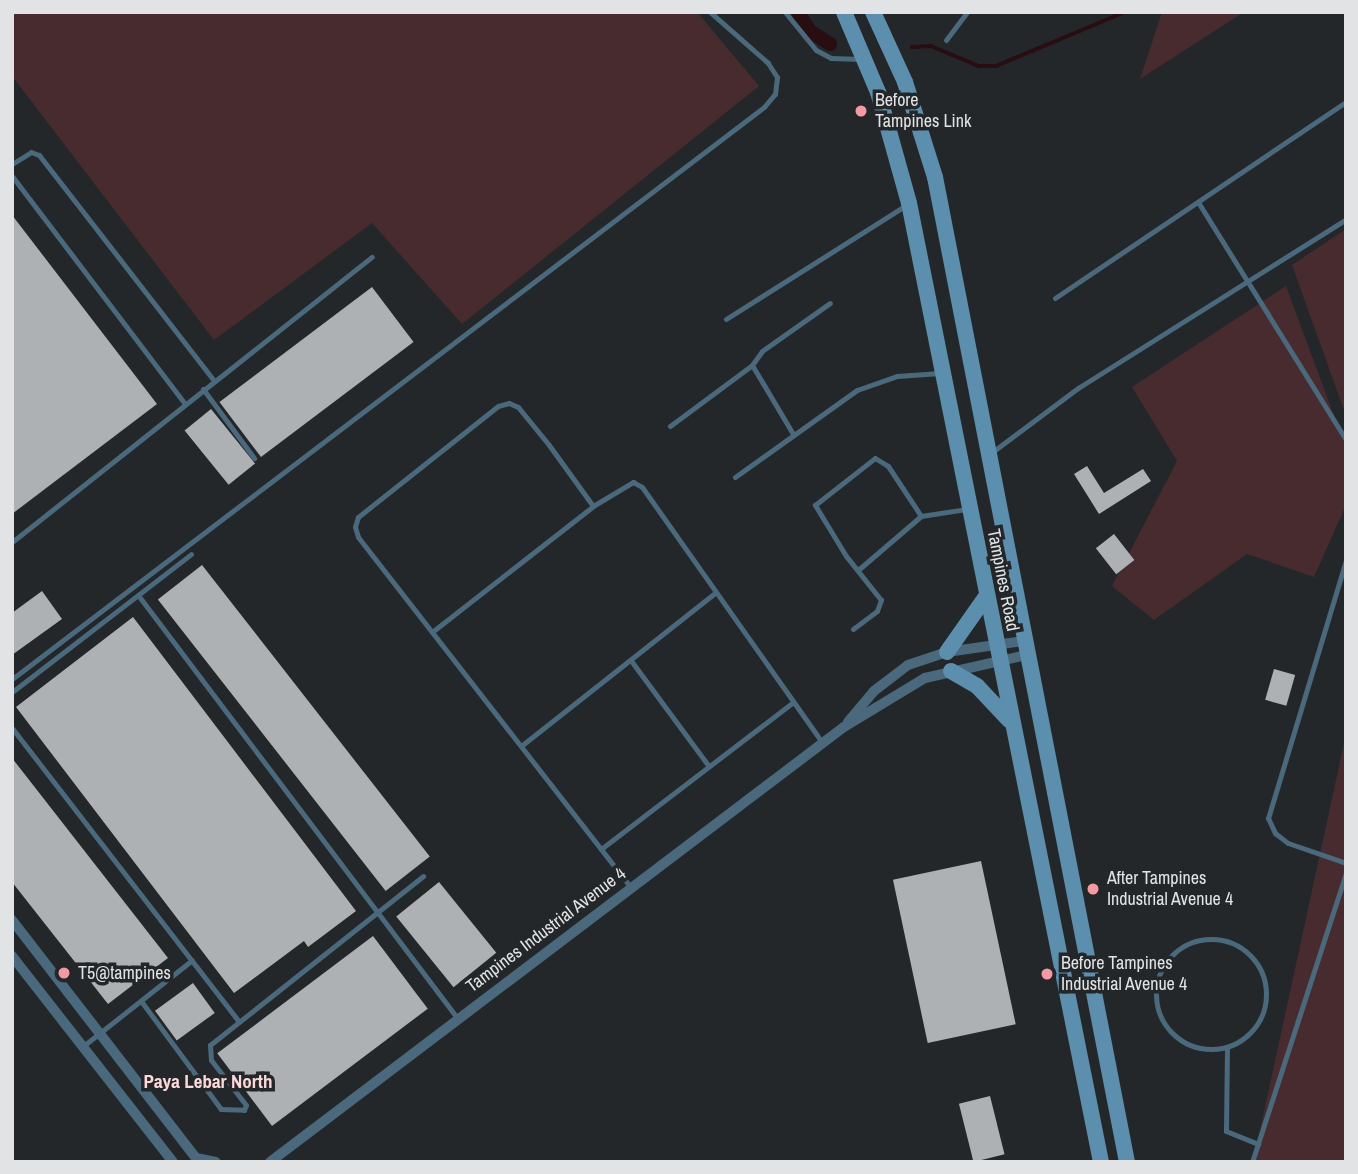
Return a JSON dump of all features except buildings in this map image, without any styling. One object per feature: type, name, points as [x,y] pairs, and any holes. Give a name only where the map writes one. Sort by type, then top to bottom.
[{"type":"main road","name":"Tampines Road","points":[[844,12],[868,60],[909,203],[940,373],[1101,1162]]},
{"type":"main road","name":"Tampines Road","points":[[873,12],[905,82],[935,177],[986,457],[1127,1162]]},
{"type":"main road","points":[[947,652],[987,595]]},
{"type":"main road","points":[[951,671],[990,698],[1010,722]]},
{"type":"street","name":"Tampines Industrial Avenue 4","points":[[844,727],[874,691],[908,665],[947,652],[998,652],[1024,648]]},
{"type":"street","name":"Tampines Industrial Avenue 4","points":[[270,1162],[822,742],[925,678],[951,671],[998,652]]},
{"type":"street","points":[[12,920],[103,1032],[197,1160],[216,1162]]},
{"type":"street","points":[[12,956],[173,1162]]},
{"type":"lane","points":[[12,679],[764,107],[775,94],[777,77],[768,63],[710,12]]},
{"type":"lane","points":[[785,12],[816,50],[831,58],[868,60]]},
{"type":"lane","points":[[946,40],[967,12]]},
{"type":"lane","points":[[1055,298],[1346,102]]},
{"type":"lane","points":[[12,164],[31,152],[39,155],[214,381]]},
{"type":"lane","points":[[12,176],[184,403]]},
{"type":"lane","points":[[1198,202],[1346,440]]},
{"type":"lane","points":[[726,319],[909,203]]},
{"type":"lane","points":[[986,457],[1078,388],[1250,283],[1346,219]]},
{"type":"lane","points":[[12,542],[184,403],[372,257]]},
{"type":"lane","points":[[670,426],[752,365],[762,351],[830,303]]},
{"type":"lane","points":[[752,365],[793,434]]},
{"type":"lane","points":[[735,477],[857,390],[897,376],[940,373]]},
{"type":"lane","points":[[203,389],[254,458]]},
{"type":"lane","points":[[593,506],[518,407],[498,406],[358,517],[355,527],[432,632],[631,888]]},
{"type":"lane","points":[[853,629],[881,606],[817,513],[820,498],[875,458],[888,466],[921,516]]},
{"type":"lane","points":[[432,632],[593,506],[625,484],[642,487],[822,742]]},
{"type":"lane","points":[[858,570],[921,516],[969,508]]},
{"type":"lane","points":[[12,692],[191,554]]},
{"type":"lane","points":[[1346,560],[1268,818],[1275,833],[1289,843],[1346,863]]},
{"type":"lane","points":[[521,746],[632,662],[715,593]]},
{"type":"lane","points":[[138,595],[458,1019]]},
{"type":"lane","points":[[632,662],[708,765]]},
{"type":"lane","points":[[601,849],[793,702]]},
{"type":"lane","points":[[12,728],[238,1020]]},
{"type":"lane","points":[[1252,1162],[1346,872]]},
{"type":"lane","points":[[141,1002],[225,1111],[244,1110],[246,1105],[211,1060],[208,1050],[238,1020],[423,876]]},
{"type":"lane","points":[[1216,939],[1242,949],[1261,970],[1266,989],[1257,1025],[1227,1047],[1209,1049],[1185,1041],[1166,1024],[1158,1008],[1160,974],[1168,959],[1197,940],[1216,939]]},
{"type":"lane","points":[[82,1047],[192,960]]},
{"type":"lane","points":[[1227,1047],[1226,1131],[1258,1144]]},
{"type":"shaded area","points":[[12,12],[697,12],[759,86],[462,324],[372,223],[214,340],[12,76]]},
{"type":"shaded area","points":[[1162,12],[1244,12],[1140,79]]},
{"type":"shaded area","points":[[1346,229],[1346,416],[1292,265]]},
{"type":"shaded area","points":[[1286,286],[1346,448],[1346,505],[1314,577],[1247,554],[1154,620],[1112,586],[1177,461],[1132,387]]},
{"type":"shaded area","points":[[1346,734],[1346,1162],[1256,1162],[1257,1144]]},
{"type":"waterway","points":[[798,12],[810,31],[830,44]]},
{"type":"waterway","points":[[912,47],[931,46],[979,66],[996,66],[1125,12]]},
{"type":"place","name":"Before Tampines Link","points":[[861,111]]},
{"type":"place","name":"After Tampines Industrial Avenue 4","points":[[1093,889]]},
{"type":"place","name":"T5@tampines","points":[[64,973]]},
{"type":"place","name":"Before Tampines Industrial Avenue 4","points":[[1047,974]]},
{"type":"district","name":"Paya Lebar North","points":[[208,1082]]}]
